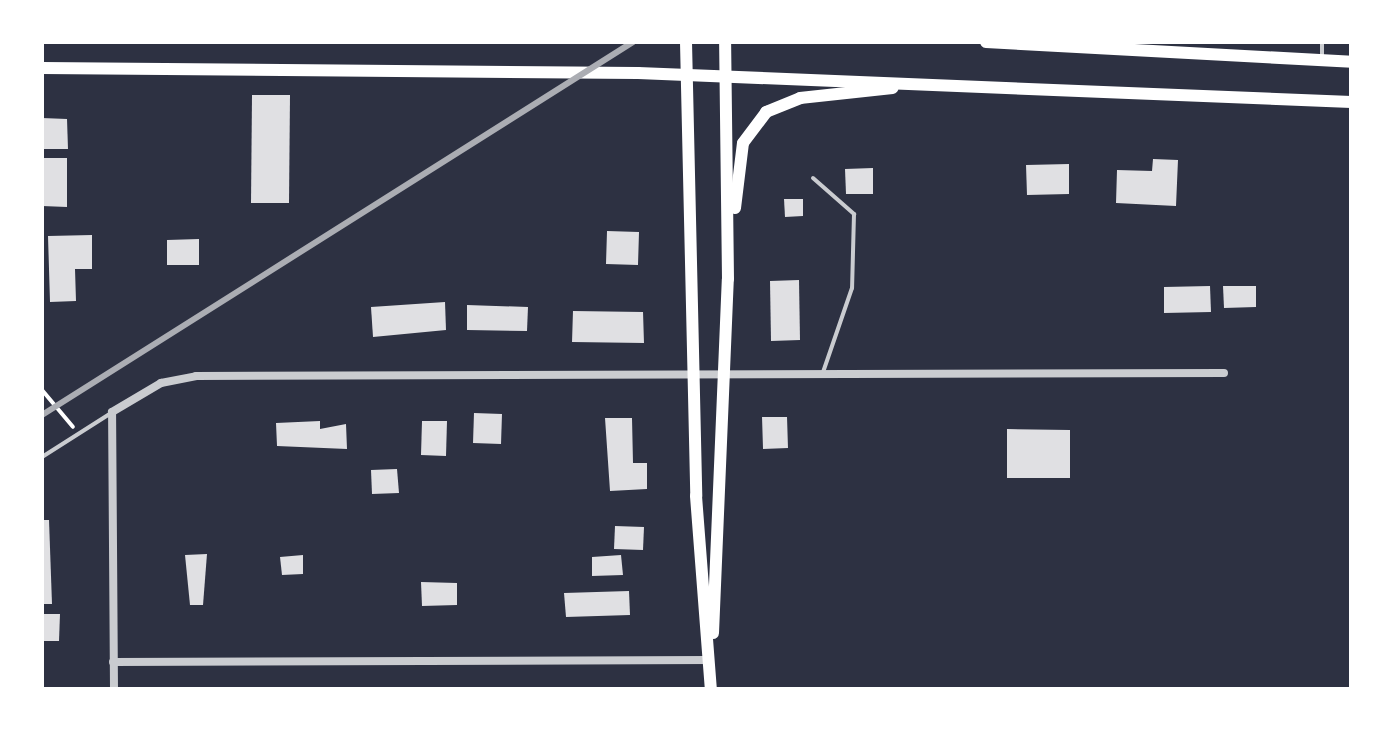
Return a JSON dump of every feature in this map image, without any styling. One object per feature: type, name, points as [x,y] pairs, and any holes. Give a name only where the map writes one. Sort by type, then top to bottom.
[{"type":"main road","points":[[686,42],[695,379],[711,689]]},
{"type":"main road","points":[[710,660],[726,378],[725,42]]},
{"type":"main road","points":[[986,42],[1351,62]]},
{"type":"main road","points":[[42,68],[687,74],[1010,84],[1351,102]]},
{"type":"main road","points":[[727,315],[741,152],[766,112],[849,91],[1010,84]]},
{"type":"street","points":[[114,689],[112,412],[139,392],[196,376],[695,379],[1224,373]]},
{"type":"street","points":[[113,662],[710,660]]},
{"type":"lane","points":[[1322,42],[1322,61]]},
{"type":"lane","points":[[813,178],[854,214],[852,288],[821,377]]},
{"type":"lane","points":[[42,457],[112,412]]},
{"type":"path","points":[[42,390],[78,434]]},
{"type":"building","points":[[252,95],[290,95],[289,203],[251,203]]},
{"type":"building","points":[[42,118],[67,119],[68,149],[42,149]]},
{"type":"building","points":[[42,158],[67,158],[67,207],[42,206]]},
{"type":"building","points":[[1153,159],[1178,160],[1176,206],[1116,203],[1117,170],[1152,171]]},
{"type":"building","points":[[1069,164],[1069,194],[1027,195],[1026,165]]},
{"type":"building","points":[[873,168],[873,194],[846,194],[845,169]]},
{"type":"building","points":[[784,199],[803,199],[803,216],[785,217]]},
{"type":"building","points":[[607,231],[639,232],[638,265],[606,264]]},
{"type":"building","points":[[92,235],[92,269],[75,269],[76,301],[50,302],[48,236]]},
{"type":"building","points":[[199,239],[199,265],[167,265],[167,240]]},
{"type":"building","points":[[799,280],[800,340],[771,341],[770,281]]},
{"type":"building","points":[[1210,286],[1211,312],[1164,313],[1164,287]]},
{"type":"building","points":[[1223,286],[1256,286],[1256,307],[1224,308]]},
{"type":"building","points":[[445,302],[446,330],[373,337],[371,307]]},
{"type":"building","points":[[467,305],[528,307],[527,331],[467,330]]},
{"type":"building","points":[[573,311],[643,312],[644,343],[572,342]]},
{"type":"building","points":[[474,413],[502,414],[501,444],[473,443]]},
{"type":"building","points":[[762,417],[787,417],[788,448],[763,449]]},
{"type":"building","points":[[605,418],[632,418],[633,463],[647,463],[647,489],[610,491]]},
{"type":"building","points":[[320,421],[320,429],[346,424],[347,449],[277,446],[276,423]]},
{"type":"building","points":[[422,421],[447,421],[446,456],[421,455]]},
{"type":"building","points":[[1007,429],[1070,430],[1070,478],[1007,478]]},
{"type":"building","points":[[397,469],[399,493],[372,494],[371,470]]},
{"type":"building","points":[[42,520],[49,520],[52,604],[42,604]]},
{"type":"building","points":[[615,526],[644,527],[643,550],[614,549]]},
{"type":"building","points":[[207,554],[203,605],[190,605],[185,555]]},
{"type":"building","points":[[303,555],[303,574],[282,575],[280,557]]},
{"type":"building","points":[[621,555],[623,575],[592,576],[592,557]]},
{"type":"building","points":[[421,582],[457,583],[457,605],[422,606]]},
{"type":"building","points":[[629,591],[630,615],[566,617],[564,593]]},
{"type":"building","points":[[42,614],[60,614],[59,641],[42,641]]},
{"type":"railway","points":[[42,415],[633,42]]}]
